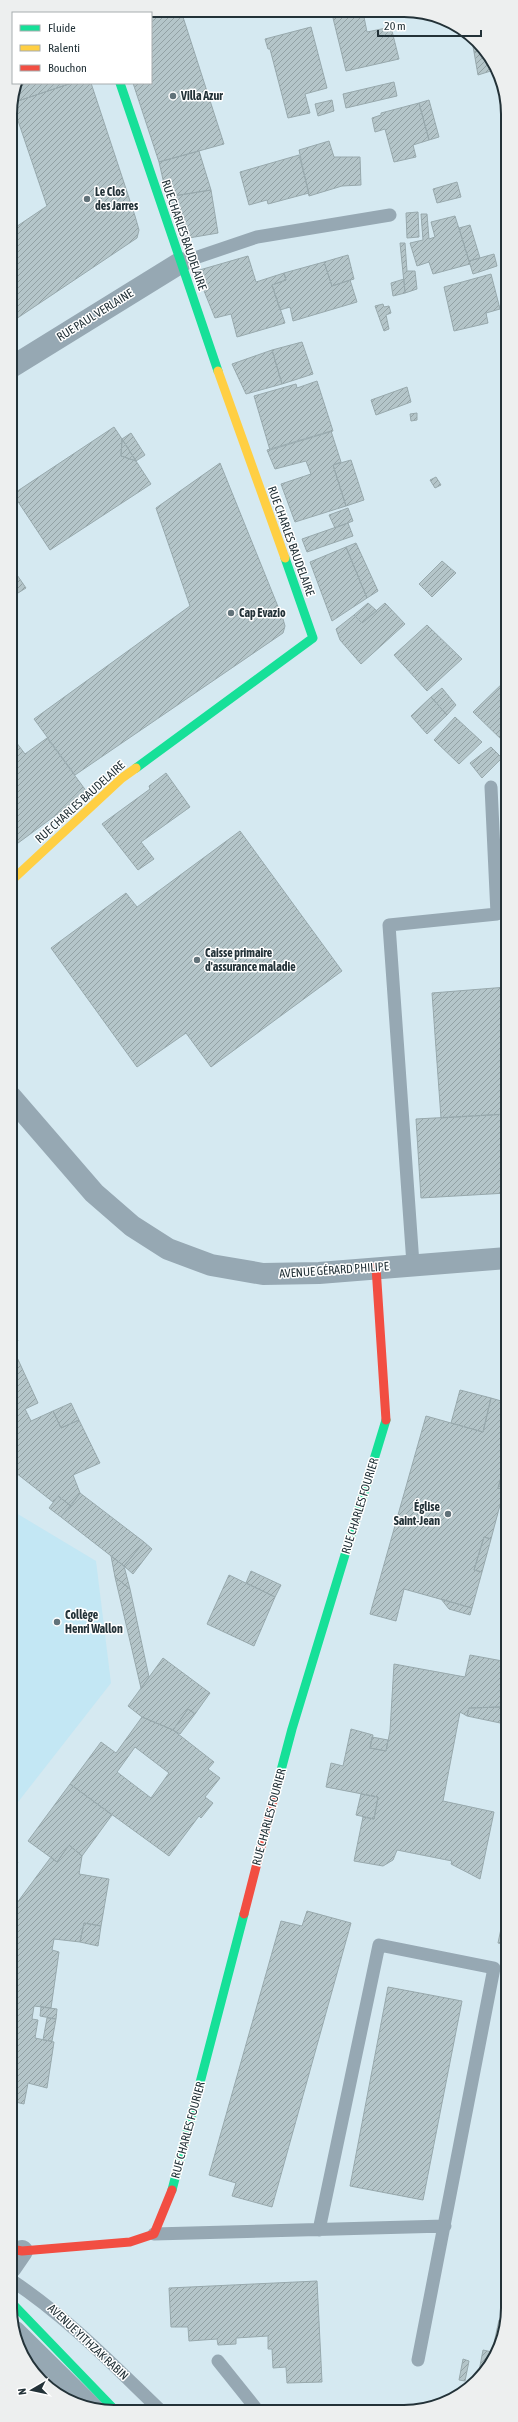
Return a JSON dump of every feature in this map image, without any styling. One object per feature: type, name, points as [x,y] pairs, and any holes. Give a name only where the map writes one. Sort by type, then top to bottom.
[{"type":"street","name":"RUE CHARLES BAUDELAIRE","points":[[17,876],[122,778],[313,638],[180,263],[120,84]]},
{"type":"street","name":"RUE PAUL VERLAINE","points":[[17,364],[180,263]]},
{"type":"street","name":"AVENUE GÉRARD PHILIPE","points":[[17,1105],[94,1192],[132,1226],[168,1249],[211,1265],[263,1274],[319,1273],[413,1264],[501,1258]]},
{"type":"street","name":"RUE CHARLES FOURIER","points":[[154,2234],[169,2201],[292,1729],[387,1416],[376,1267]]},
{"type":"street","points":[[17,2256],[130,2242],[154,2234]]},
{"type":"street","name":"AVENUE YITHZAK RABIN","points":[[17,2308],[110,2405]]},
{"type":"street","points":[[22,2339],[84,2400]]},
{"type":"lane","points":[[180,263],[257,237],[390,215]]},
{"type":"lane","points":[[413,1264],[390,925],[496,914],[491,787]]},
{"type":"lane","points":[[319,2230],[379,1945],[494,1968],[418,2360]]},
{"type":"lane","points":[[154,2234],[445,2226]]},
{"type":"lane","name":"AVENUE YITHZAK RABIN","points":[[17,2284],[42,2301],[89,2340],[155,2405]]},
{"type":"lane","points":[[218,2361],[253,2405]]},
{"type":"shaded area","name":"Collège Henri Wallon","points":[[17,1514],[96,1561],[111,1683],[17,1803]]},
{"type":"building","name":"Villa Azur","points":[[152,17],[183,17],[224,144],[159,162],[133,84],[152,84]]},
{"type":"building","points":[[364,17],[367,32],[391,27],[399,59],[346,71],[333,18]]},
{"type":"building","points":[[311,27],[327,88],[305,94],[310,113],[288,118],[270,49],[268,49],[265,39]]},
{"type":"building","points":[[473,45],[478,51],[474,52]]},
{"type":"building","points":[[478,51],[491,71],[478,75],[474,52]]},
{"type":"building","points":[[394,82],[397,96],[346,108],[343,94]]},
{"type":"building","points":[[22,84],[69,84],[18,101]]},
{"type":"building","name":"Le Clos des Jarres","points":[[69,84],[91,84],[139,230],[137,238],[17,318],[17,226],[47,206],[17,118],[18,101]]},
{"type":"building","points":[[332,100],[334,111],[318,116],[315,104]]},
{"type":"building","points":[[429,100],[439,137],[429,140],[419,103]]},
{"type":"building","points":[[419,103],[429,140],[413,145],[416,157],[394,162],[385,129],[375,132],[372,118],[381,115],[381,113]]},
{"type":"building","points":[[329,141],[334,157],[360,157],[361,185],[342,186],[309,196],[299,150]]},
{"type":"building","points":[[199,151],[211,190],[167,197],[159,162]]},
{"type":"building","points":[[299,155],[309,193],[268,204],[267,200],[249,205],[240,172]]},
{"type":"building","points":[[457,182],[461,197],[437,203],[433,189]]},
{"type":"building","points":[[211,190],[218,233],[183,239],[167,197]]},
{"type":"building","points":[[418,212],[419,237],[407,238],[406,213]]},
{"type":"building","points":[[421,214],[427,214],[429,239],[435,237],[431,222],[455,216],[470,264],[433,274],[429,262],[417,266],[410,243],[423,240]]},
{"type":"building","points":[[470,225],[480,258],[469,261],[459,228]]},
{"type":"building","points":[[400,243],[405,243],[407,271],[415,271],[417,289],[405,293]]},
{"type":"building","points":[[494,254],[497,266],[473,274],[469,261]]},
{"type":"building","points":[[348,255],[354,279],[332,286],[324,262]]},
{"type":"building","points":[[248,256],[256,282],[284,273],[286,280],[272,285],[285,323],[237,337],[231,314],[215,318],[196,271]]},
{"type":"building","points":[[324,262],[332,286],[350,280],[357,302],[293,321],[290,307],[280,310],[272,285],[286,280],[284,273]]},
{"type":"building","points":[[491,274],[500,309],[486,313],[488,323],[454,331],[444,287]]},
{"type":"building","points":[[404,279],[405,293],[393,296],[391,283]]},
{"type":"building","points":[[383,304],[384,307],[389,306],[391,313],[386,315],[389,329],[384,331],[375,306]]},
{"type":"building","points":[[302,342],[313,374],[282,384],[272,350]]},
{"type":"building","points":[[272,350],[282,384],[246,394],[232,364]]},
{"type":"building","points":[[317,381],[333,431],[270,450],[254,396],[296,384],[297,388]]},
{"type":"building","points":[[407,387],[411,402],[376,415],[371,400]]},
{"type":"building","points":[[417,413],[417,420],[411,421],[410,414]]},
{"type":"building","points":[[114,427],[122,439],[121,456],[136,461],[151,484],[50,550],[17,500],[17,491]]},
{"type":"building","points":[[331,431],[341,462],[333,465],[346,506],[295,522],[281,484],[311,474],[306,461],[275,469],[267,450]]},
{"type":"building","points":[[131,433],[145,455],[136,461],[122,439]]},
{"type":"building","points":[[122,439],[136,461],[121,456]]},
{"type":"building","points":[[351,460],[364,500],[346,506],[333,465]]},
{"type":"building","name":"Cap Evazio","points":[[220,463],[283,619],[285,626],[283,633],[75,775],[34,719],[190,606],[156,508]]},
{"type":"building","points":[[436,477],[441,485],[435,488],[430,480]]},
{"type":"building","points":[[348,508],[353,521],[335,528],[329,515]]},
{"type":"building","points":[[348,523],[353,536],[307,552],[302,539]]},
{"type":"building","points":[[356,543],[378,591],[367,598],[346,547]]},
{"type":"building","points":[[346,547],[367,598],[332,621],[310,562]]},
{"type":"building","points":[[442,561],[456,573],[432,597],[419,584]]},
{"type":"building","points":[[17,575],[26,588],[17,594]]},
{"type":"building","points":[[368,603],[377,611],[362,623],[354,615]]},
{"type":"building","points":[[385,603],[405,624],[361,664],[340,640],[336,629],[354,615],[362,623]]},
{"type":"building","points":[[427,625],[462,659],[427,691],[394,655]]},
{"type":"building","points":[[501,685],[501,739],[473,712]]},
{"type":"building","points":[[442,688],[456,705],[447,715],[431,697]]},
{"type":"building","points":[[431,697],[447,715],[427,734],[411,716]]},
{"type":"building","points":[[455,717],[482,742],[459,764],[434,740]]},
{"type":"building","points":[[47,738],[87,792],[17,844],[17,743],[25,754]]},
{"type":"building","points":[[491,747],[501,757],[501,759],[482,778],[470,763]]},
{"type":"building","points":[[166,773],[190,807],[141,842],[154,859],[138,870],[102,824],[150,789],[149,786]]},
{"type":"building","name":"Caisse primaire d'assurance maladie","points":[[240,831],[342,971],[211,1067],[186,1033],[137,1067],[51,948],[126,893],[137,907]]},
{"type":"building","points":[[501,987],[501,1114],[441,1118],[432,993]]},
{"type":"building","points":[[501,1114],[501,1193],[421,1198],[416,1119]]},
{"type":"building","points":[[17,1357],[38,1403],[25,1409],[31,1421],[53,1411],[61,1428],[79,1420],[100,1463],[73,1475],[80,1493],[71,1506],[58,1496],[53,1502],[17,1474]]},
{"type":"building","points":[[460,1390],[491,1398],[483,1432],[451,1423]]},
{"type":"building","name":"Église Saint-Jean","points":[[491,1398],[501,1401],[501,1479],[498,1488],[501,1489],[501,1501],[491,1539],[484,1537],[474,1570],[482,1572],[472,1608],[404,1589],[396,1621],[370,1614],[426,1416],[483,1432]]},
{"type":"building","points":[[71,1403],[79,1420],[61,1428],[53,1411]]},
{"type":"building","points":[[501,1477],[501,1489],[498,1488]]},
{"type":"building","points":[[80,1493],[144,1542],[124,1566],[61,1517]]},
{"type":"building","points":[[58,1496],[71,1506],[61,1517],[49,1508]]},
{"type":"building","points":[[484,1537],[491,1539],[482,1572],[474,1570]]},
{"type":"building","points":[[144,1542],[152,1549],[133,1574],[124,1566]]},
{"type":"building","points":[[111,1556],[124,1566],[130,1589],[115,1577]]},
{"type":"building","points":[[251,1571],[281,1585],[275,1597],[246,1583]]},
{"type":"building","points":[[229,1575],[275,1597],[254,1646],[207,1624]]},
{"type":"building","points":[[115,1577],[130,1589],[149,1677],[141,1688]]},
{"type":"building","points":[[441,1599],[472,1608],[470,1615],[449,1609]]},
{"type":"building","points":[[470,1655],[501,1661],[501,1707],[469,1708],[467,1716],[460,1712],[443,1801],[494,1812],[480,1879],[451,1864],[452,1861],[397,1850],[393,1860],[383,1866],[354,1861],[363,1817],[374,1819],[378,1797],[326,1787],[331,1763],[343,1766],[351,1729],[373,1735],[370,1748],[386,1751],[390,1731],[394,1664],[465,1677]]},
{"type":"building","points":[[163,1658],[210,1693],[195,1714],[188,1709],[173,1730],[142,1717],[128,1706]]},
{"type":"building","points":[[501,1707],[501,1723],[467,1716],[469,1708]]},
{"type":"building","points":[[188,1709],[195,1714],[180,1734],[173,1730]]},
{"type":"building","points":[[142,1717],[173,1730],[214,1762],[208,1769],[220,1778],[205,1797],[213,1803],[201,1818],[199,1816],[169,1856],[70,1784],[101,1742],[116,1753]],"holes":[[[135,1747],[169,1773],[151,1798],[117,1772]]]},
{"type":"building","points":[[372,1737],[388,1740],[386,1751],[370,1748]]},
{"type":"building","points":[[70,1784],[112,1815],[82,1856],[69,1845],[57,1862],[28,1841]]},
{"type":"building","points":[[361,1794],[378,1797],[374,1819],[356,1815]]},
{"type":"building","points":[[69,1845],[82,1856],[79,1874],[109,1879],[101,1926],[84,1923],[80,1942],[54,1939],[52,1950],[59,1952],[51,2008],[34,2006],[32,2019],[38,2020],[35,2038],[54,2042],[47,2088],[28,2083],[24,2104],[17,2102],[17,1903],[51,1857],[57,1862]]},
{"type":"building","points":[[307,1911],[351,1923],[272,2207],[232,2196],[236,2183],[209,2175],[281,1921],[302,1926]]},
{"type":"building","points":[[84,1923],[101,1926],[98,1946],[80,1942]]},
{"type":"building","points":[[501,1929],[501,1944],[498,1943]]},
{"type":"building","points":[[388,1987],[462,2001],[423,2200],[350,2186]]},
{"type":"building","points":[[41,2007],[57,2009],[56,2019],[40,2016]]},
{"type":"building","points":[[47,2018],[56,2019],[52,2041],[43,2040]]},
{"type":"building","points":[[317,2281],[322,2382],[287,2383],[286,2367],[273,2368],[272,2349],[268,2349],[268,2336],[236,2338],[236,2344],[218,2345],[217,2339],[189,2341],[188,2327],[171,2327],[169,2288]]},
{"type":"building","points":[[499,2320],[500,2320],[498,2333],[494,2345]]},
{"type":"building","points":[[483,2350],[491,2352],[479,2369]]},
{"type":"building","points":[[463,2359],[469,2361],[465,2381],[459,2380]]},
{"type":"traffic: fast","points":[[120,84],[218,371]]},
{"type":"traffic: fast","points":[[136,768],[313,638],[285,558]]},
{"type":"traffic: fast","points":[[275,1793],[292,1729],[386,1420]]},
{"type":"traffic: fast","points":[[172,2190],[244,1914]]},
{"type":"traffic: fast","points":[[17,2308],[110,2405]]},
{"type":"traffic: slow","points":[[218,371],[285,558]]},
{"type":"traffic: slow","points":[[17,876],[122,778],[136,768]]},
{"type":"traffic: jam","points":[[376,1267],[386,1420]]},
{"type":"traffic: jam","points":[[244,1914],[275,1793]]},
{"type":"traffic: jam","points":[[17,2250],[22,2251],[130,2242],[154,2234],[172,2190]]},
{"type":"place","name":"Villa Azur","points":[[173,96]]},
{"type":"place","name":"Le Clos des Jarres","points":[[87,199]]},
{"type":"place","name":"Cap Evazio","points":[[231,613]]},
{"type":"place","name":"Caisse primaire d'assurance maladie","points":[[197,960]]},
{"type":"place","name":"Église Saint-Jean","points":[[448,1514]]},
{"type":"place","name":"Collège Henri Wallon","points":[[57,1622]]}]
